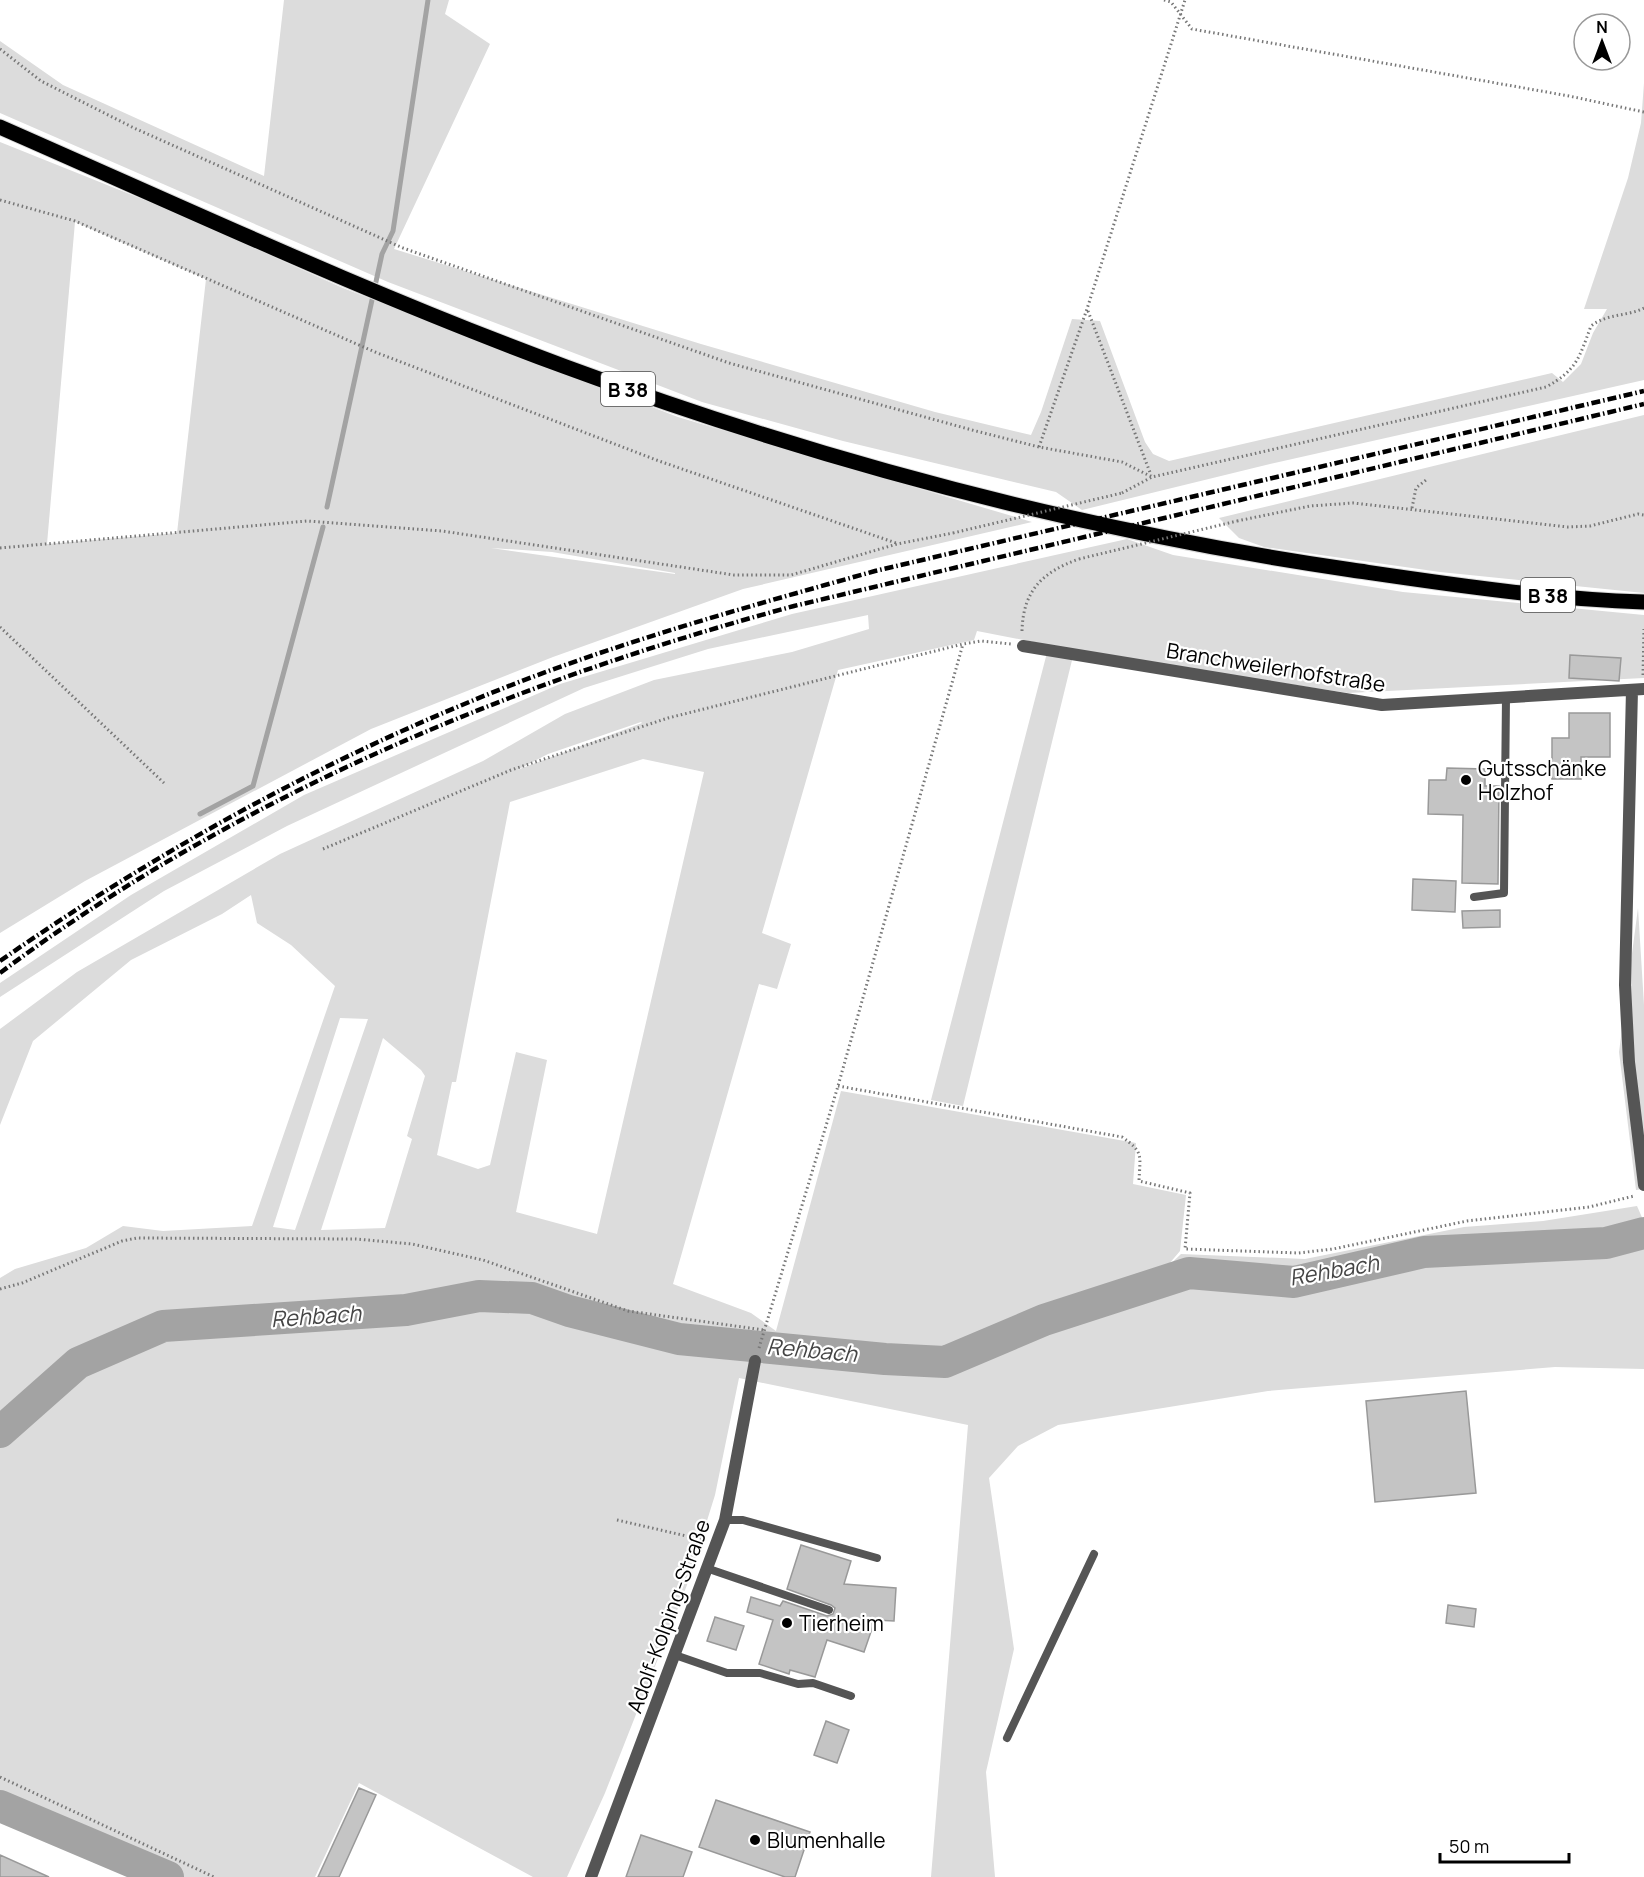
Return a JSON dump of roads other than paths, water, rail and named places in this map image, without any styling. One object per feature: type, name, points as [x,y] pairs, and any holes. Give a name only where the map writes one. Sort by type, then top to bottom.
[{"type":"main road","name":"B 38","points":[[0,127],[372,290],[562,366],[688,411],[906,477],[1026,508],[1285,561],[1453,585],[1644,602]]},
{"type":"street","name":"Branchweilerhofstraße","points":[[1023,646],[1382,705],[1640,689]]},
{"type":"street","points":[[1640,689],[1625,985],[1629,1062],[1644,1185]]},
{"type":"street","name":"Adolf-Kolping-Straße","points":[[591,1877],[709,1569],[725,1520],[755,1361]]},
{"type":"lane","points":[[1474,897],[1504,893],[1506,697]]},
{"type":"lane","points":[[725,1520],[743,1520],[877,1558]]},
{"type":"lane","points":[[1007,1738],[1094,1554]]},
{"type":"lane","points":[[709,1569],[830,1610]]},
{"type":"lane","points":[[675,1655],[727,1673],[760,1673],[798,1684],[813,1683],[851,1696]]},
{"type":"waterway","points":[[327,507],[382,254],[393,231],[428,0]]},
{"type":"waterway","points":[[200,814],[253,786],[323,527]]},
{"type":"waterway","name":"Rehbach","points":[[0,1432],[78,1363],[163,1326],[406,1310],[479,1296],[532,1298],[569,1311],[679,1339],[885,1359],[945,1362],[1044,1320],[1189,1273],[1294,1282],[1424,1252],[1606,1243],[1644,1233]]},
{"type":"waterway","points":[[0,1806],[168,1877]]},
{"type":"railway","points":[[0,961],[114,886],[230,817],[289,786],[411,727],[474,700],[622,645],[875,571],[1644,391]]},
{"type":"railway","points":[[0,973],[90,910],[184,852],[280,800],[379,752],[481,709],[584,671],[689,636],[794,606],[1644,404]]},
{"type":"place","name":"Gutsschänke Holzhof","points":[[1466,780]]},
{"type":"place","name":"Tierheim","points":[[787,1623]]},
{"type":"place","name":"Blumenhalle","points":[[755,1840]]}]
